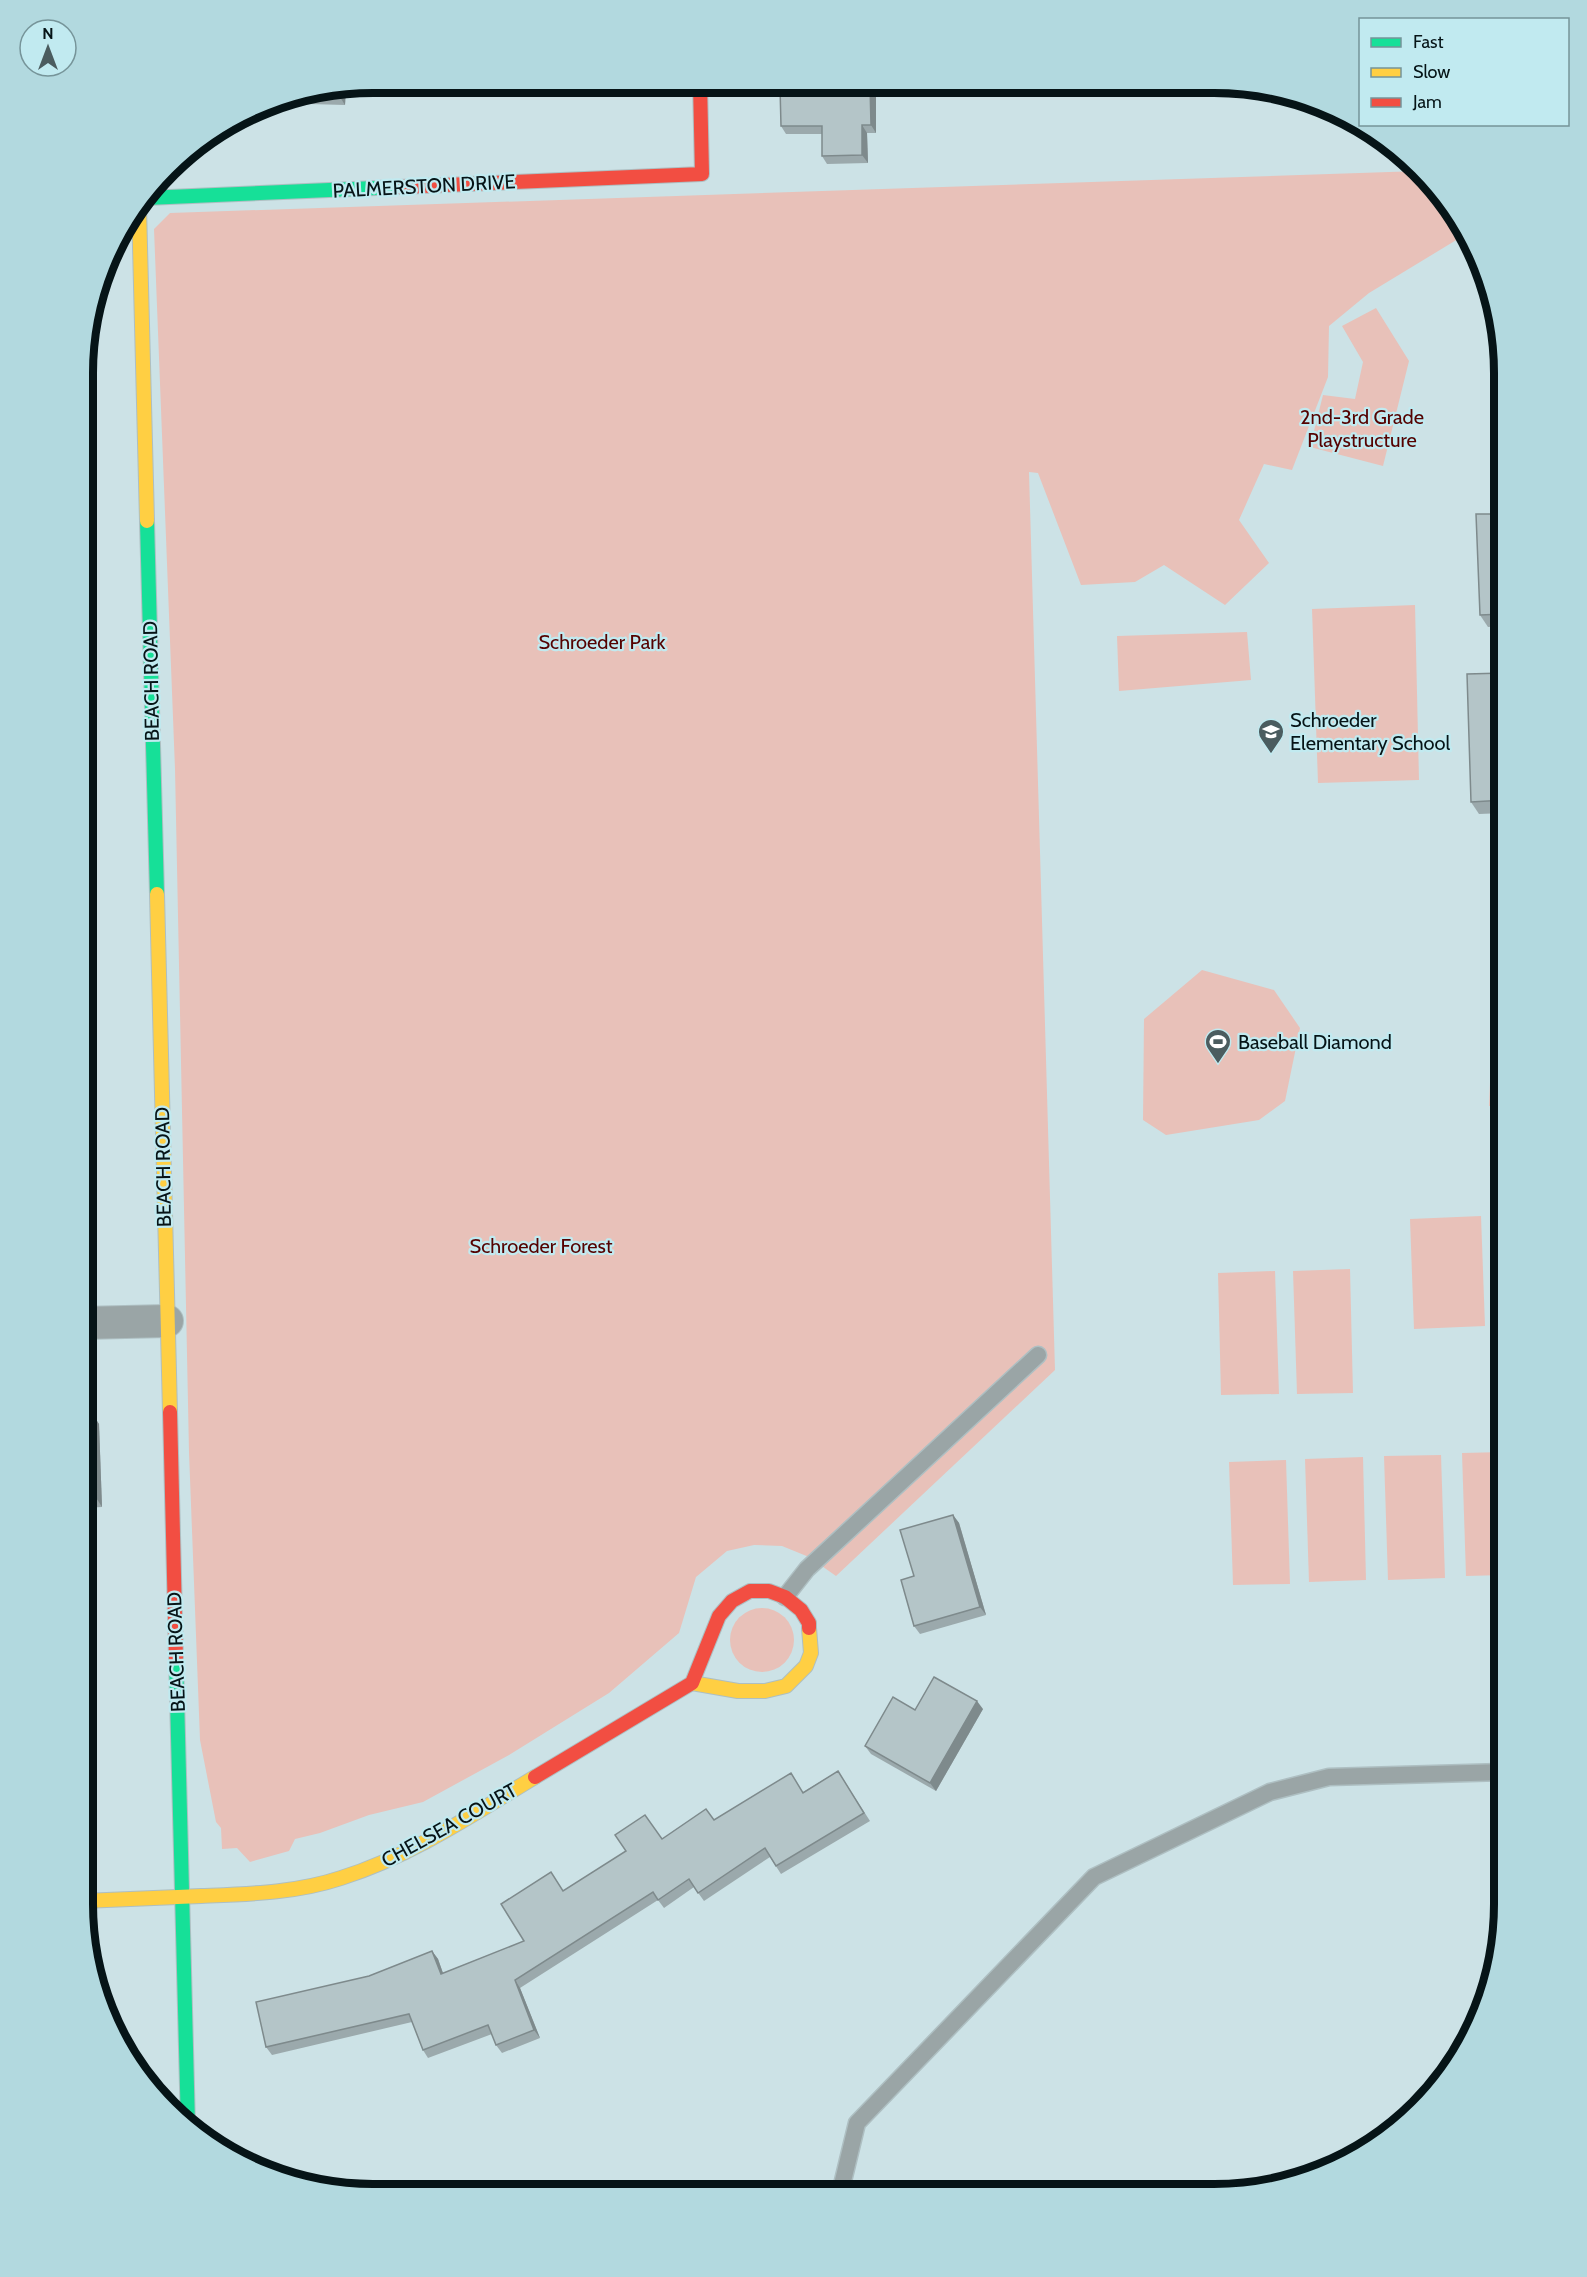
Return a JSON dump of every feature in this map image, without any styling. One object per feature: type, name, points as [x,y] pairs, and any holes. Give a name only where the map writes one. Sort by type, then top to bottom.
[{"type":"street","name":"PALMERSTON DRIVE","points":[[155,198],[702,174],[700,93]]},
{"type":"street","name":"BEACH ROAD","points":[[139,219],[188,2114]]},
{"type":"street","points":[[93,1323],[167,1321]]},
{"type":"street","points":[[750,1591],[769,1591],[785,1597],[801,1610],[809,1623],[812,1638],[811,1653],[806,1666],[786,1686],[765,1691],[738,1690],[692,1683],[719,1616],[732,1601],[750,1591]]},
{"type":"street","name":"CHELSEA COURT","points":[[93,1900],[261,1894],[303,1888],[376,1866],[437,1836],[692,1683]]},
{"type":"lane","points":[[785,1597],[807,1569],[1038,1355]]},
{"type":"lane","points":[[842,2184],[857,2123],[1094,1877],[1270,1792],[1329,1777],[1494,1772]]},
{"type":"green space","name":"Schroeder Forest","points":[[1408,171],[1436,203],[1459,238],[1369,293],[1329,326],[1328,377],[1292,470],[1264,464],[1239,520],[1269,563],[1225,605],[1164,565],[1135,582],[1081,585],[1038,473],[1029,472],[1055,1370],[836,1576],[809,1557],[782,1546],[754,1545],[727,1551],[696,1577],[679,1633],[609,1693],[509,1755],[423,1802],[369,1815],[320,1833],[295,1839],[289,1851],[250,1862],[237,1848],[222,1849],[221,1828],[216,1822],[200,1740],[189,1452],[175,769],[154,229],[170,213]]},
{"type":"green space","name":"2nd-3rd Grade Playstructure","points":[[1376,308],[1409,361],[1383,466],[1310,447],[1323,395],[1355,399],[1363,362],[1342,326]]},
{"type":"green space","points":[[1415,605],[1419,780],[1318,783],[1312,609]]},
{"type":"green space","points":[[1247,632],[1251,680],[1119,691],[1117,636]]},
{"type":"green space","name":"Baseball Diamond","points":[[1202,970],[1274,990],[1300,1028],[1285,1101],[1259,1120],[1166,1135],[1143,1120],[1144,1019]]},
{"type":"green space","points":[[1494,993],[1494,1106],[1489,1106]]},
{"type":"green space","points":[[1481,1216],[1485,1326],[1414,1329],[1410,1219]]},
{"type":"green space","points":[[1350,1269],[1353,1393],[1297,1394],[1293,1271]]},
{"type":"green space","points":[[1275,1271],[1279,1394],[1221,1395],[1218,1273]]},
{"type":"green space","points":[[1494,1452],[1494,1575],[1466,1576],[1462,1453]]},
{"type":"green space","points":[[1441,1455],[1445,1578],[1388,1580],[1384,1456]]},
{"type":"green space","points":[[1363,1457],[1366,1580],[1309,1582],[1305,1459]]},
{"type":"green space","points":[[1286,1460],[1290,1584],[1233,1585],[1229,1462]]},
{"type":"green space","points":[[762,1608],[780,1614],[788,1622],[794,1640],[788,1658],[780,1666],[762,1672],[744,1666],[736,1658],[730,1640],[736,1622],[744,1614]]},
{"type":"building","points":[[780,93],[870,93],[871,125],[862,125],[862,155],[822,156],[822,126],[781,126]]},
{"type":"building","points":[[1476,514],[1494,514],[1494,614],[1480,615]]},
{"type":"building","points":[[1494,673],[1494,801],[1471,802],[1467,674]]},
{"type":"building","points":[[93,1415],[97,1499],[93,1499]]},
{"type":"building","points":[[953,1515],[980,1607],[914,1626],[901,1580],[914,1576],[900,1530]]},
{"type":"building","points":[[934,1677],[977,1701],[930,1783],[865,1746],[893,1697],[915,1710]]},
{"type":"building","points":[[838,1771],[864,1813],[776,1866],[765,1848],[698,1893],[689,1879],[658,1900],[653,1892],[515,1980],[534,2030],[496,2045],[488,2025],[423,2050],[409,2014],[266,2047],[256,2002],[369,1976],[432,1951],[441,1974],[524,1941],[501,1904],[551,1872],[563,1891],[626,1851],[615,1835],[645,1815],[662,1839],[706,1809],[714,1820],[791,1773],[803,1793]]},
{"type":"traffic: fast","points":[[155,198],[399,187]]},
{"type":"traffic: fast","points":[[147,521],[157,894]]},
{"type":"traffic: fast","points":[[176,1658],[188,2114]]},
{"type":"traffic: slow","points":[[139,219],[147,521]]},
{"type":"traffic: slow","points":[[157,894],[170,1412]]},
{"type":"traffic: slow","points":[[692,1683],[738,1691],[765,1691],[786,1686],[806,1666],[811,1653],[809,1628]]},
{"type":"traffic: slow","points":[[93,1901],[255,1893],[290,1890],[324,1883],[367,1869],[417,1846],[535,1777]]},
{"type":"traffic: jam","points":[[399,187],[702,174],[700,93]]},
{"type":"traffic: jam","points":[[170,1412],[176,1658]]},
{"type":"traffic: jam","points":[[535,1777],[692,1683],[719,1616],[732,1601],[750,1591],[769,1591],[785,1597],[801,1610],[809,1623],[809,1628]]},
{"type":"place","name":"Schroeder Elementary School","points":[[1271,755]]},
{"type":"place","name":"Baseball Diamond","points":[[1218,1065]]},
{"type":"park label","name":"Schroeder Park","points":[[602,642]]}]
